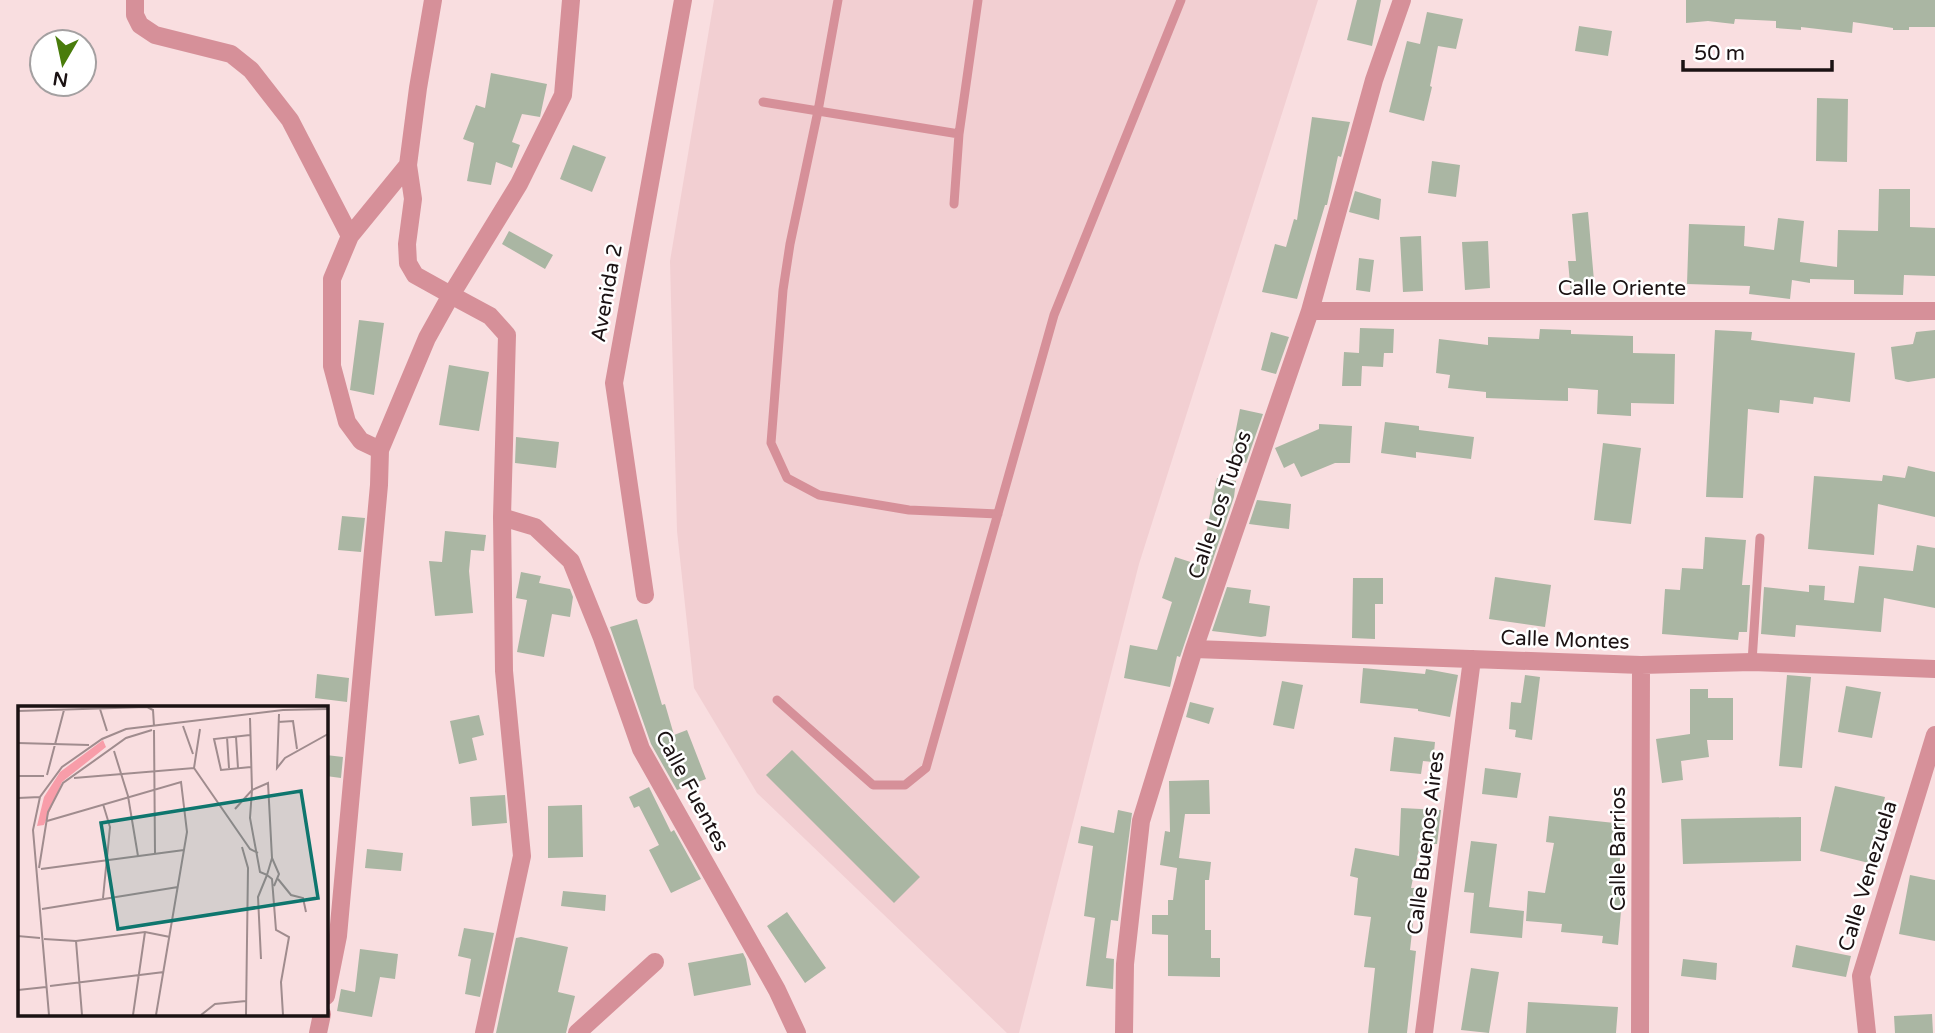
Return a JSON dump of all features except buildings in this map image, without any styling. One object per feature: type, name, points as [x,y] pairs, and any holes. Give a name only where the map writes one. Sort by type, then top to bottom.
[{"type":"street","points":[[135,0],[135,15],[139,25],[155,35],[231,54],[251,70],[290,120],[350,236]]},
{"type":"street","points":[[433,0],[408,165],[413,199],[407,244],[408,263],[415,275],[490,316],[507,335],[502,517],[504,671],[522,856],[484,1033]]},
{"type":"street","points":[[327,991],[338,936],[380,450],[427,338],[519,184],[563,95],[571,0]]},
{"type":"street","name":"Avenida 2","points":[[645,595],[614,383],[683,0]]},
{"type":"street","name":"Calle Los Tubos","points":[[1124,1033],[1125,964],[1141,821],[1194,649],[1310,311],[1374,80],[1402,0]]},
{"type":"street","points":[[380,450],[361,441],[347,422],[332,366],[331,279],[350,236],[408,165]]},
{"type":"street","name":"Calle Oriente","points":[[1310,311],[1935,311]]},
{"type":"street","name":"Calle Fuentes","points":[[502,517],[536,527],[571,562],[602,638],[641,749],[777,990],[797,1033]]},
{"type":"street","name":"Calle Montes","points":[[1194,649],[1641,665],[1752,662],[1935,668]]},
{"type":"street","name":"Calle Buenos Aires","points":[[1424,1033],[1472,659]]},
{"type":"street","name":"Calle Barrios","points":[[1640,1033],[1641,665]]},
{"type":"street","name":"Calle Venezuela","points":[[1867,1033],[1861,976],[1935,735]]},
{"type":"street","points":[[578,1033],[655,962]]},
{"type":"lane","points":[[838,0],[790,244],[771,443],[787,478],[819,495],[909,510],[998,514]]},
{"type":"lane","points":[[954,204],[960,134],[978,0]]},
{"type":"lane","points":[[777,700],[873,785],[905,785],[926,768],[1054,315],[1181,0]]},
{"type":"lane","points":[[763,102],[960,134]]},
{"type":"lane","points":[[1752,662],[1760,538]]},
{"type":"shaded area","points":[[714,0],[1318,0],[1139,564],[1019,1033],[1007,1033],[757,793],[694,688],[677,531],[670,261]]}]
